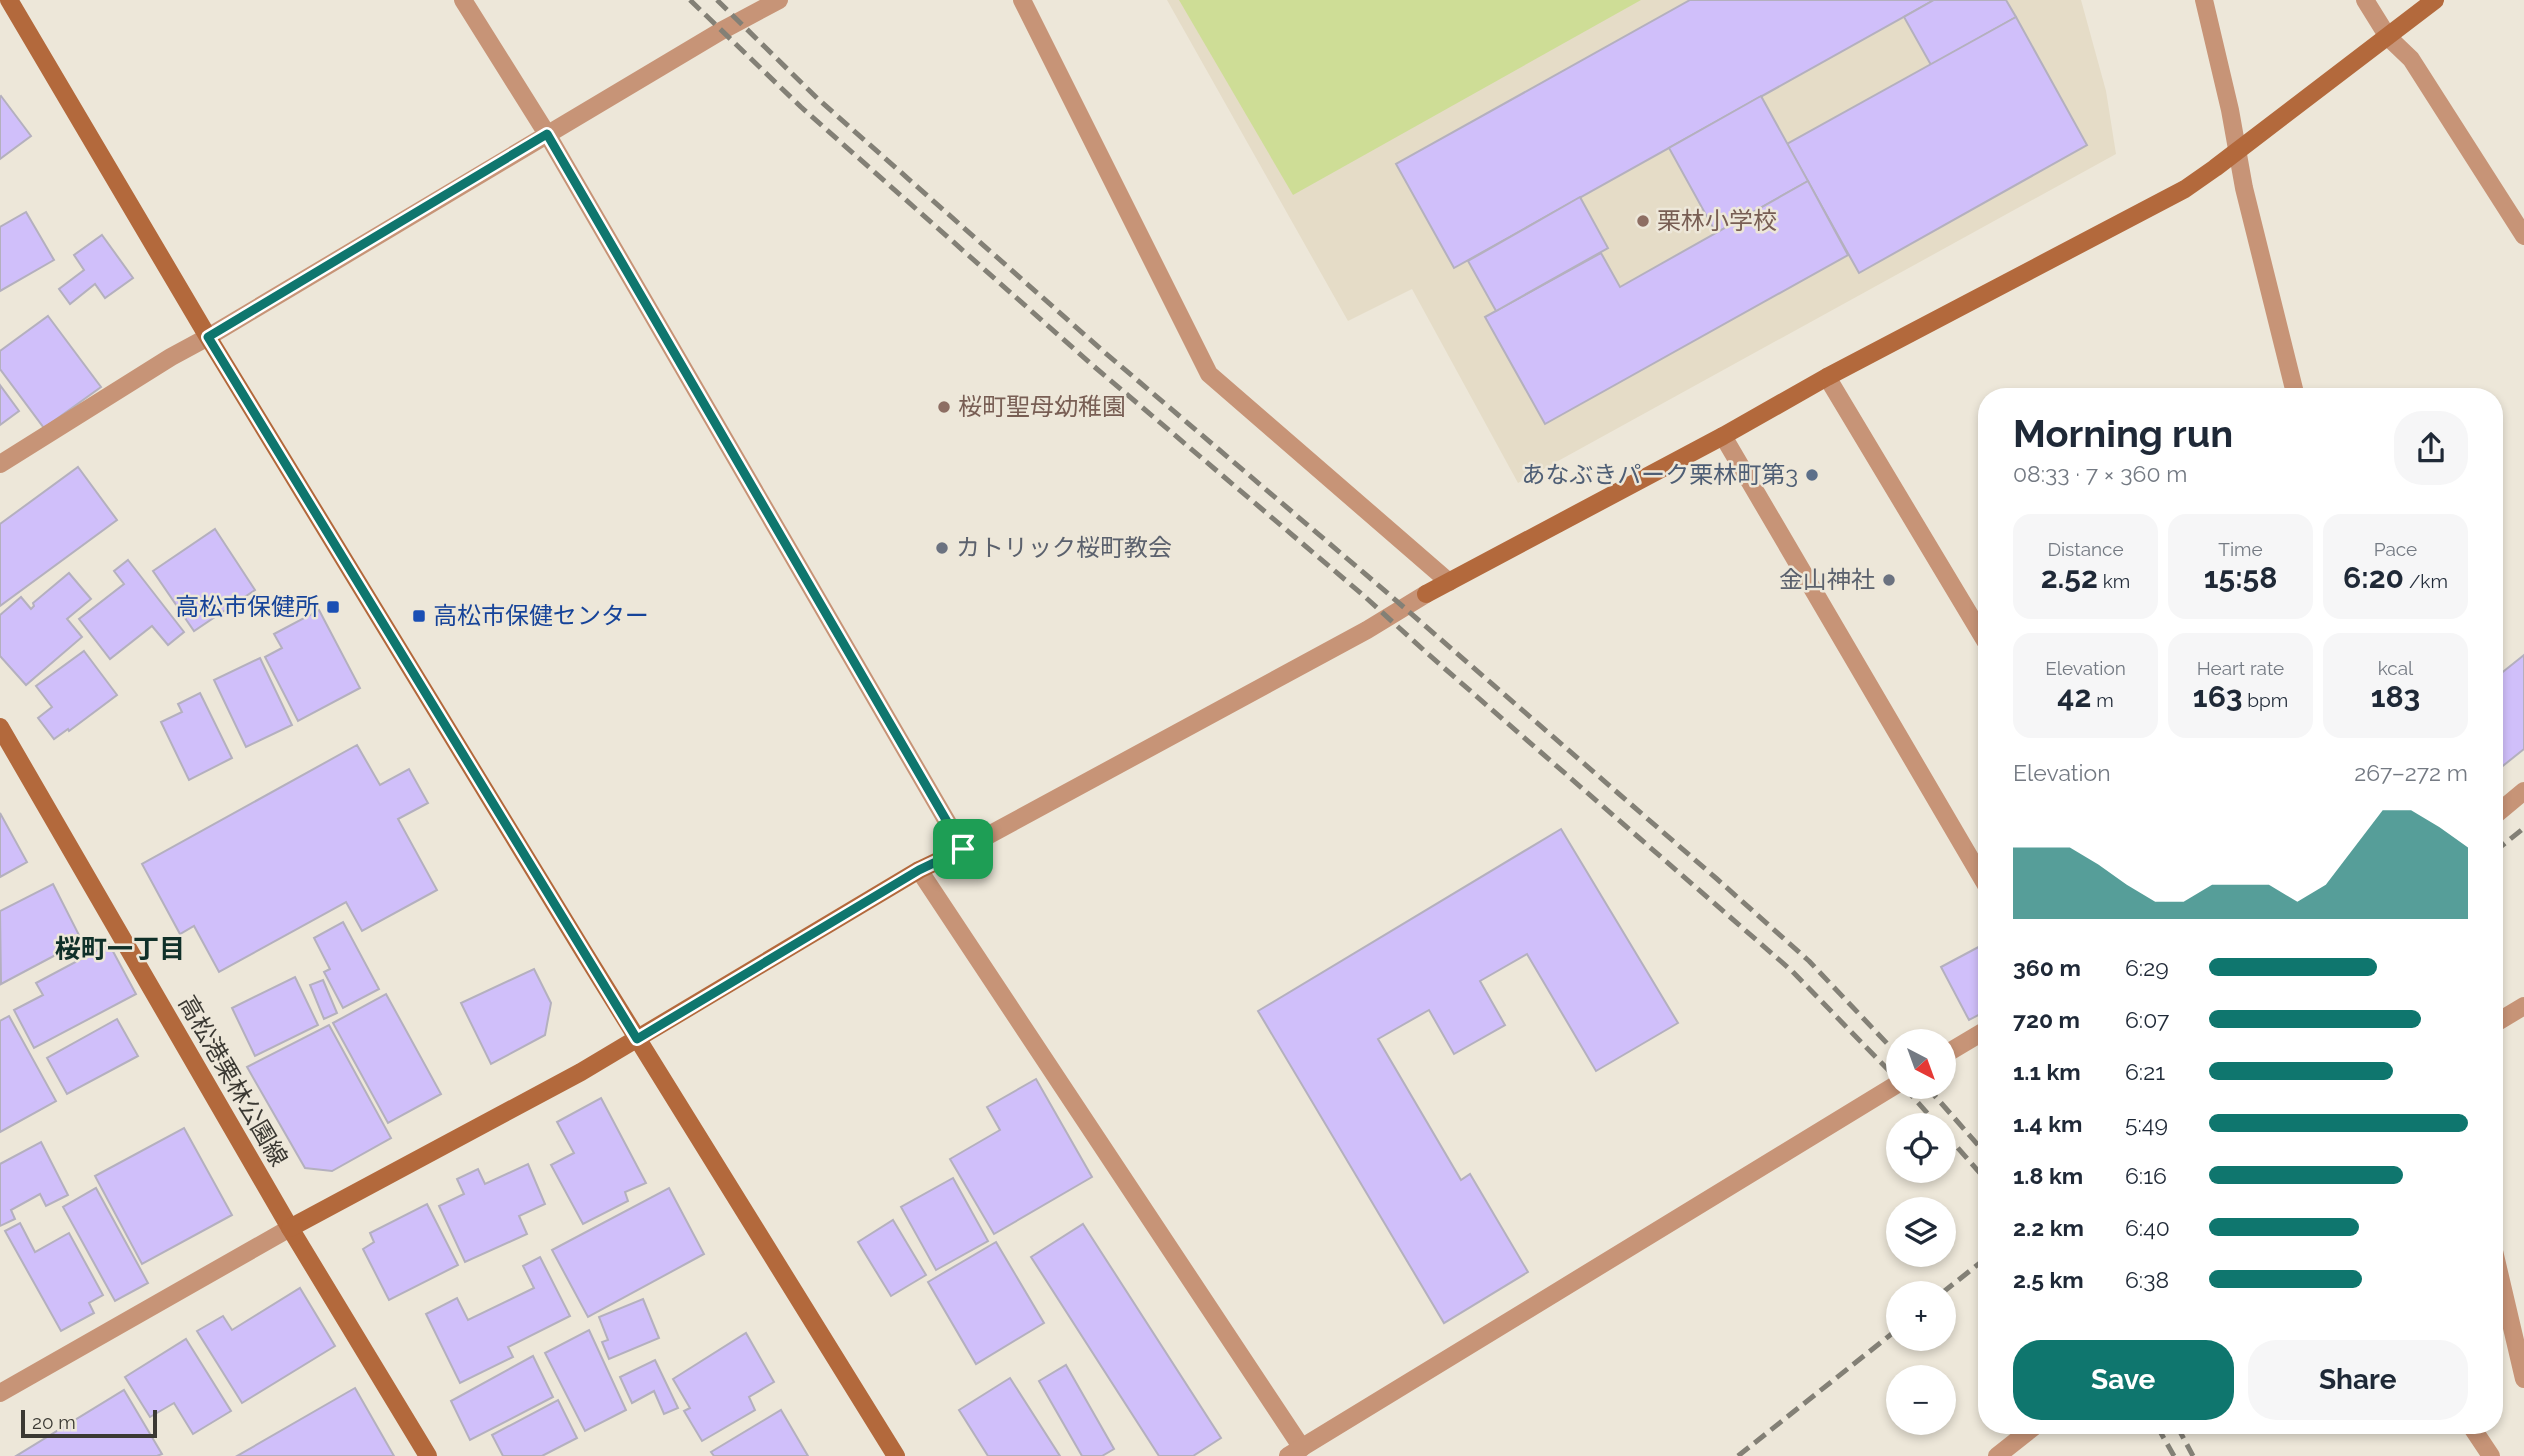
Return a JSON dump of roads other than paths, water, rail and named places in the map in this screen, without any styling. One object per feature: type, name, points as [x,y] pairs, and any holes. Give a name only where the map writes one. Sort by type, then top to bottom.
[{"type":"street","points":[[9,0],[208,337],[637,1039],[896,1456]]},
{"type":"street","points":[[463,0],[547,134],[963,849]]},
{"type":"street","points":[[0,464],[171,357],[730,26],[779,0]]},
{"type":"street","points":[[1022,0],[1209,374],[1449,582]]},
{"type":"street","points":[[2204,0],[2230,110],[2236,152],[2294,388]]},
{"type":"street","points":[[2365,0],[2388,37],[2411,59],[2524,236]]},
{"type":"street","points":[[0,1393],[290,1228],[581,1072],[919,870],[963,849],[1367,630],[1426,594],[1723,436],[1827,377],[2185,188],[2435,0]]},
{"type":"street","points":[[1827,377],[1978,629]]},
{"type":"street","points":[[1723,436],[1978,871]]},
{"type":"street","name":"高松港栗林公園線","points":[[0,727],[290,1228],[428,1456]]},
{"type":"street","points":[[2503,808],[2524,790]]},
{"type":"street","points":[[919,870],[1295,1452],[1886,1091]]},
{"type":"street","points":[[2503,1019],[2524,1006]]},
{"type":"street","points":[[1956,1048],[1978,1035]]},
{"type":"street","points":[[2503,1289],[2524,1379]]},
{"type":"street","points":[[1997,1456],[2025,1434]]},
{"type":"street","points":[[2476,1434],[2491,1456]]},
{"type":"railway","points":[[690,0],[801,107],[1090,363],[1363,595],[1792,971],[1886,1068]]},
{"type":"railway","points":[[717,0],[818,99],[1103,351],[1377,584],[1809,961],[1886,1042]]},
{"type":"railway","points":[[2503,845],[2524,828]]},
{"type":"railway","points":[[1915,1099],[1927,1113]]},
{"type":"railway","points":[[1938,1099],[1978,1145]]},
{"type":"railway","points":[[1956,1146],[1978,1171]]},
{"type":"railway","points":[[1956,1282],[1978,1264]]},
{"type":"railway","points":[[1738,1456],[1886,1338]]},
{"type":"railway","points":[[2162,1434],[2174,1456]]},
{"type":"railway","points":[[2181,1434],[2193,1456]]},
{"type":"place","name":"栗林小学校","points":[[1643,221]]},
{"type":"place","name":"桜町聖母幼稚園","points":[[944,407]]},
{"type":"place","name":"あなぶきパーク栗林町第3","points":[[1812,475]]},
{"type":"place","name":"カトリック桜町教会","points":[[942,548]]},
{"type":"place","name":"金山神社","points":[[1889,580]]},
{"type":"place","name":"高松市保健所","points":[[333,607]]},
{"type":"place","name":"高松市保健センター","points":[[419,616]]},
{"type":"district","name":"桜町一丁目","points":[[120,949]]}]
